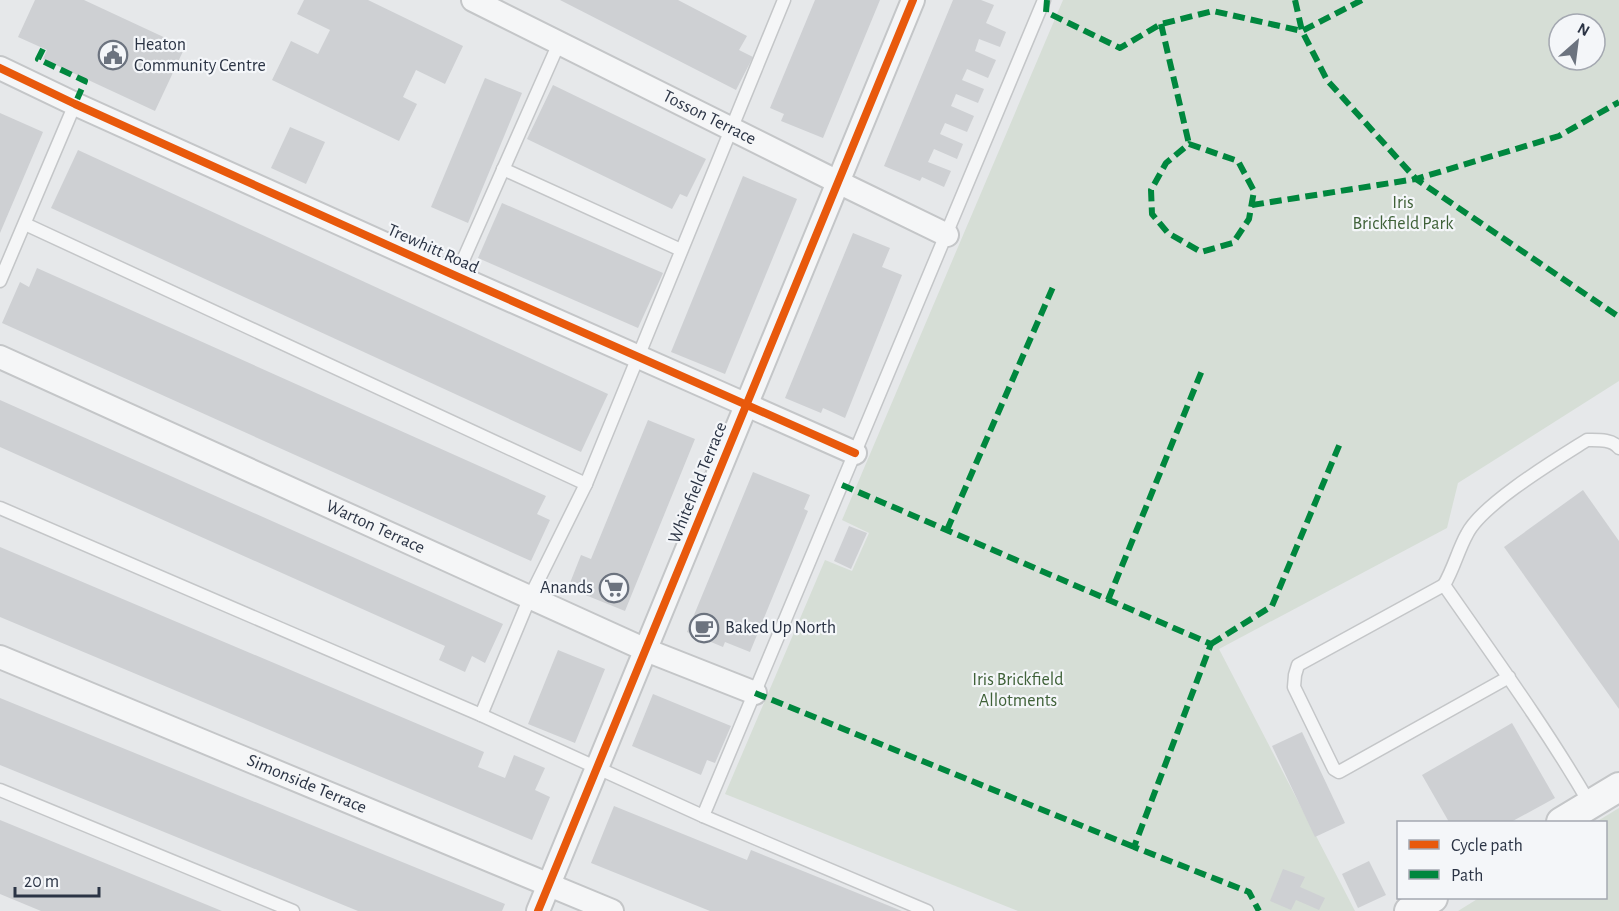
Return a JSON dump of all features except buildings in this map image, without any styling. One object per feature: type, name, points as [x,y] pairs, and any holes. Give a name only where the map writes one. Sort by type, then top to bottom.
[{"type":"street","name":"Tosson Terrace","points":[[473,0],[947,235]]},
{"type":"street","name":"Whitefield Terrace","points":[[538,911],[913,0]]},
{"type":"street","name":"Trewhitt Road","points":[[0,68],[456,276],[855,453]]},
{"type":"street","name":"Warton Terrace","points":[[0,357],[646,650],[755,693]]},
{"type":"street","name":"Simonside Terrace","points":[[0,657],[612,911]]},
{"type":"street","points":[[1563,821],[1619,787]]},
{"type":"street","points":[[1409,911],[1429,899]]},
{"type":"lane","points":[[704,816],[1044,0]]},
{"type":"lane","points":[[481,715],[530,597],[586,484],[781,1]]},
{"type":"lane","points":[[456,276],[559,43]]},
{"type":"lane","points":[[0,281],[75,104]]},
{"type":"lane","points":[[503,169],[681,250]]},
{"type":"lane","points":[[25,224],[586,484]]},
{"type":"lane","points":[[1509,677],[1339,772],[1334,770],[1294,687],[1298,665],[1444,585],[1467,533],[1481,514],[1587,440],[1615,443],[1619,448]]},
{"type":"lane","points":[[0,508],[481,715],[597,769],[927,911]]},
{"type":"lane","points":[[1444,585],[1509,677],[1591,805]]},
{"type":"lane","points":[[0,790],[293,911]]},
{"type":"green space","points":[[1063,0],[1619,0],[1619,381],[1458,483],[1447,528],[1219,649],[1355,911],[1018,911],[725,794],[825,560],[852,571],[869,533],[842,520]]},
{"type":"green space","points":[[1619,808],[1619,911],[1458,911],[1477,899],[1607,899],[1607,821],[1598,821]]},
{"type":"marked path","points":[[1047,0],[1046,12],[1120,48],[1161,24],[1213,11],[1302,31],[1362,0]]},
{"type":"marked path","points":[[1295,0],[1302,31],[1327,80],[1416,179],[1619,317]]},
{"type":"marked path","points":[[1161,24],[1189,144]]},
{"type":"marked path","points":[[43,49],[38,59],[85,81],[75,104]]},
{"type":"marked path","points":[[1252,205],[1416,179],[1559,136],[1619,102]]},
{"type":"marked path","points":[[1189,144],[1238,161],[1254,191],[1249,219],[1233,243],[1201,252],[1168,233],[1152,214],[1151,190],[1166,163],[1189,144]]},
{"type":"marked path","points":[[947,530],[1053,287]]},
{"type":"marked path","points":[[1108,600],[1203,368]]},
{"type":"marked path","points":[[1211,644],[1272,606],[1341,441]]},
{"type":"marked path","points":[[842,485],[1211,644],[1134,847],[1249,892],[1259,911]]},
{"type":"marked path","points":[[755,693],[1134,847]]},
{"type":"cycle path","points":[[538,911],[913,0]]},
{"type":"cycle path","points":[[0,68],[456,276],[855,453]]},
{"type":"place","name":"Heaton Community Centre","points":[[113,55]]},
{"type":"place","name":"Anands","points":[[614,588]]},
{"type":"place","name":"Baked Up North","points":[[704,628]]},
{"type":"park label","name":"Iris Brickfield Park","points":[[1403,213]]},
{"type":"park label","name":"Iris Brickfield Allotments","points":[[1018,690]]}]
